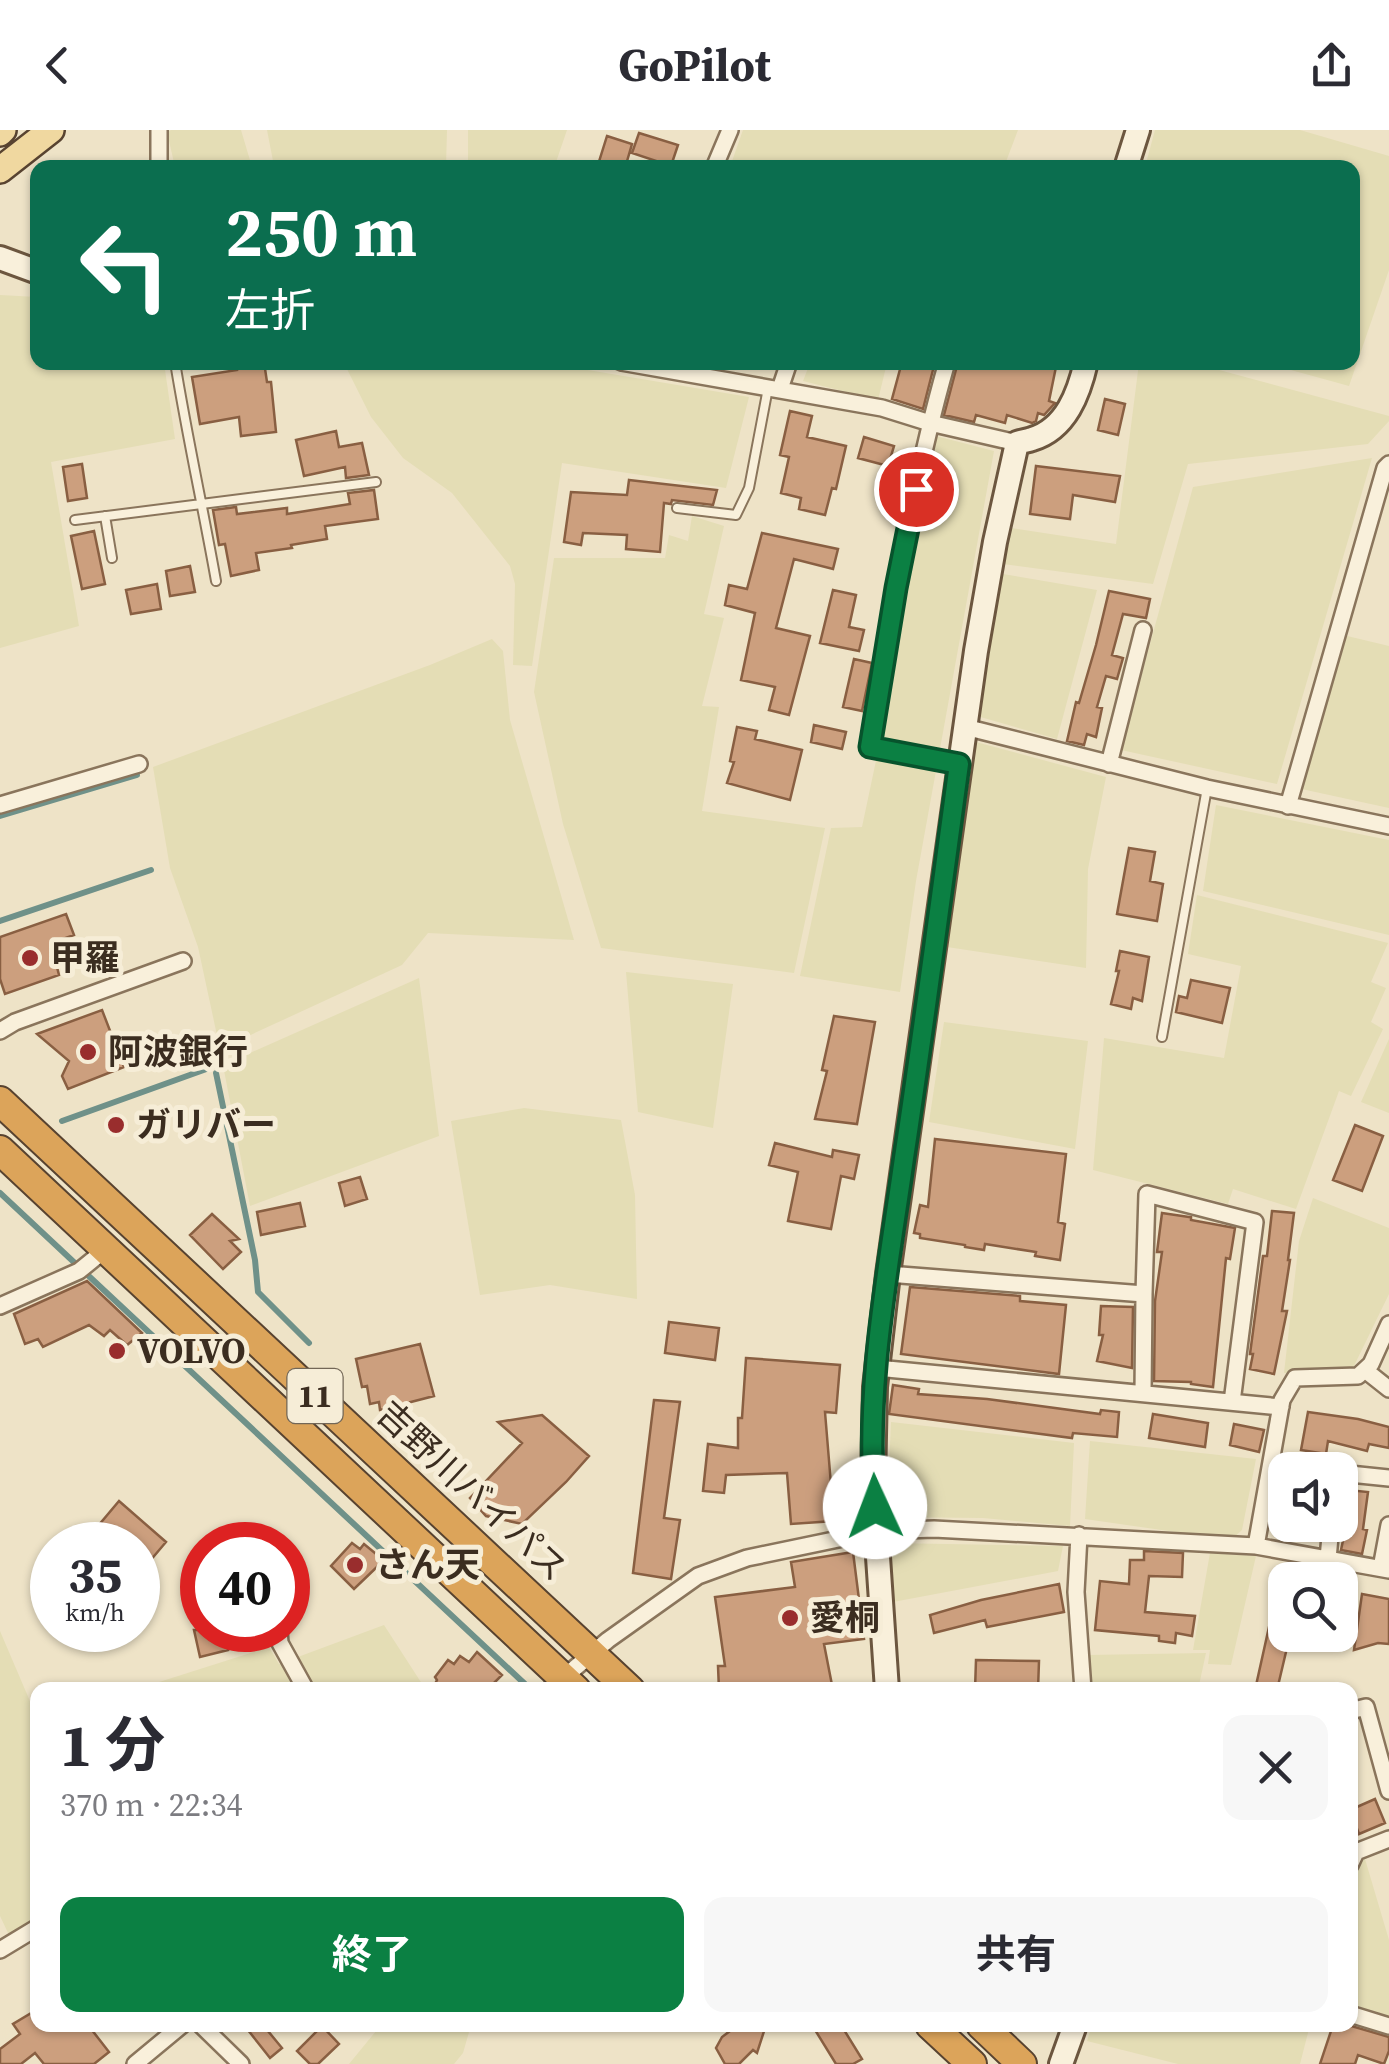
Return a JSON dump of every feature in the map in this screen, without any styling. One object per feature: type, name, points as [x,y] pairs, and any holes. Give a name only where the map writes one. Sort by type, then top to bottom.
[{"type":"highway","name":"吉野川バイパス","points":[[0,1101],[621,1682]]},
{"type":"highway","name":"吉野川バイパス","points":[[0,1150],[90,1262],[559,1682]]},
{"type":"highway","points":[[938,2032],[972,2064]]},
{"type":"highway","points":[[988,2032],[1022,2064]]},
{"type":"main road","points":[[0,170],[52,130]]},
{"type":"street","points":[[159,130],[159,160]]},
{"type":"street","points":[[717,160],[730,130]]},
{"type":"street","points":[[1129,160],[1138,130]]},
{"type":"street","points":[[0,258],[30,269]]},
{"type":"street","points":[[668,370],[882,408],[1017,443]]},
{"type":"street","points":[[774,388],[784,370]]},
{"type":"street","points":[[945,370],[896,588],[870,747],[959,764]]},
{"type":"street","points":[[886,1682],[873,1484],[874,1387],[959,764],[994,542],[1017,443],[1046,432],[1065,416],[1080,392],[1084,370]]},
{"type":"street","points":[[1288,806],[1389,464]]},
{"type":"street","points":[[1109,764],[1143,630]]},
{"type":"street","points":[[966,727],[1207,788],[1389,826]]},
{"type":"street","points":[[0,805],[139,764]]},
{"type":"street","points":[[0,1031],[15,1022],[182,962]]},
{"type":"street","points":[[1142,1393],[1147,1194],[1256,1222],[1232,1402]]},
{"type":"street","points":[[0,1306],[90,1262]]},
{"type":"street","points":[[888,1274],[1144,1294]]},
{"type":"street","points":[[1273,1452],[1282,1400],[1296,1378],[1358,1376],[1370,1364],[1389,1324]]},
{"type":"street","points":[[877,1368],[1281,1407]]},
{"type":"street","points":[[1364,1370],[1389,1389]]},
{"type":"street","points":[[1358,1475],[1389,1478]]},
{"type":"street","points":[[1256,1546],[1268,1479]]},
{"type":"street","points":[[566,1682],[591,1654],[698,1576],[746,1558],[877,1531],[934,1529],[1256,1546],[1385,1569],[1389,1525]]},
{"type":"street","points":[[1079,1535],[1076,1592],[1082,1682]]},
{"type":"street","points":[[1328,1559],[1330,1542]]},
{"type":"street","points":[[285,1652],[302,1682]]},
{"type":"street","points":[[1358,1709],[1366,1707],[1389,1791]]},
{"type":"street","points":[[1358,1851],[1389,1839]]},
{"type":"street","points":[[0,1950],[30,1933]]},
{"type":"street","points":[[1358,2016],[1389,2026]]},
{"type":"street","points":[[134,2064],[173,2032]]},
{"type":"street","points":[[207,2032],[241,2064]]},
{"type":"street","points":[[1061,2064],[1072,2032]]},
{"type":"lane","points":[[176,370],[216,581]]},
{"type":"lane","points":[[677,508],[736,515],[748,488],[774,388]]},
{"type":"lane","points":[[75,520],[376,482]]},
{"type":"lane","points":[[105,516],[112,558]]},
{"type":"lane","points":[[1162,1037],[1207,788]]},
{"type":"shaded area","points":[[241,130],[250,160],[173,160],[167,132]]},
{"type":"shaded area","points":[[267,130],[447,130],[446,160],[273,160]]},
{"type":"shaded area","points":[[468,130],[567,130],[557,160],[468,160]]},
{"type":"shaded area","points":[[743,130],[1018,130],[1007,160],[732,160]]},
{"type":"shaded area","points":[[1155,130],[1300,130],[1389,156],[1389,270],[1360,354],[1360,160],[1147,160]]},
{"type":"shaded area","points":[[0,295],[30,297],[30,370],[165,370],[175,439],[51,462],[79,626],[0,648]]},
{"type":"shaded area","points":[[348,370],[588,370],[749,397],[726,488],[562,463],[532,666],[513,665],[515,584],[510,566],[452,493],[403,458],[371,417]]},
{"type":"shaded area","points":[[807,370],[885,370],[878,400],[803,381]]},
{"type":"shaded area","points":[[1138,370],[1219,370],[1389,416],[1368,444],[1188,464],[1153,584],[1003,564],[1011,528],[1116,544]]},
{"type":"shaded area","points":[[1291,370],[1355,370],[1349,386]]},
{"type":"shaded area","points":[[936,436],[994,451],[916,881],[900,992],[800,976],[831,828],[862,827]]},
{"type":"shaded area","points":[[1372,458],[1277,784],[1121,750],[1193,487]]},
{"type":"shaded area","points":[[692,516],[724,526],[704,614],[724,618],[702,706],[719,707],[702,811],[825,828],[794,973],[601,948],[563,824],[534,692],[554,558],[665,558],[669,535],[688,541]]},
{"type":"shaded area","points":[[1003,574],[1097,590],[1057,739],[977,716]]},
{"type":"shaded area","points":[[1343,635],[1389,646],[1389,808],[1297,788]]},
{"type":"shaded area","points":[[492,639],[503,651],[510,720],[574,940],[428,933],[402,965],[231,1044],[218,1040],[198,947],[170,868],[153,767]]},
{"type":"shaded area","points":[[972,741],[1106,777],[1088,869],[1086,968],[947,947],[946,887]]},
{"type":"shaded area","points":[[1216,805],[1389,840],[1389,935],[1203,891]]},
{"type":"shaded area","points":[[1197,895],[1388,943],[1371,982],[1386,988],[1371,1022],[1383,1029],[1351,1096],[1339,1091],[1296,1209],[1233,1189],[1228,1204],[1093,1170],[1104,1038],[1224,1058],[1241,966],[1188,954]]},
{"type":"shaded area","points":[[626,972],[733,984],[713,1128],[638,1112]]},
{"type":"shaded area","points":[[419,978],[439,1136],[250,1206],[223,1065]]},
{"type":"shaded area","points":[[944,1022],[1088,1041],[1075,1149],[929,1122]]},
{"type":"shaded area","points":[[1389,1039],[1389,1113],[1361,1102]]},
{"type":"shaded area","points":[[524,1108],[621,1120],[635,1195],[637,1299],[550,1285],[480,1295],[451,1121]]},
{"type":"shaded area","points":[[1313,1198],[1389,1228],[1389,1294],[1353,1368],[1284,1373],[1299,1241]]},
{"type":"shaded area","points":[[891,1422],[1074,1443],[1070,1526],[983,1518],[887,1517]]},
{"type":"shaded area","points":[[1090,1441],[1256,1459],[1242,1530],[1231,1540],[1085,1519]]},
{"type":"shaded area","points":[[890,1543],[1063,1546],[1058,1571],[893,1602]]},
{"type":"shaded area","points":[[1210,1553],[1256,1556],[1231,1665],[1208,1664],[1210,1650],[1193,1650]]},
{"type":"shaded area","points":[[384,1625],[421,1682],[159,1682],[253,1652],[272,1652],[279,1664]]},
{"type":"shaded area","points":[[0,1631],[30,1701],[30,1923],[9,1935],[0,1916]]},
{"type":"shaded area","points":[[1206,1653],[1200,1682],[1090,1682],[1087,1655]]},
{"type":"shaded area","points":[[1365,1859],[1389,1940],[1389,2017],[1358,2007],[1358,1862]]},
{"type":"shaded area","points":[[375,2032],[469,2032],[463,2053],[454,2064],[349,2064]]},
{"type":"shaded area","points":[[1090,2032],[1308,2032],[1300,2064],[1178,2064],[1087,2041]]},
{"type":"building","points":[[639,133],[678,145],[673,160],[653,160],[632,153]]},
{"type":"building","points":[[607,136],[632,144],[627,160],[600,160]]},
{"type":"building","points":[[265,370],[267,382],[271,382],[276,432],[241,436],[239,417],[200,424],[192,377]]},
{"type":"building","points":[[900,370],[933,370],[923,409],[892,399]]},
{"type":"building","points":[[956,370],[1055,370],[1049,401],[1055,403],[1044,415],[1038,413],[1032,423],[1007,415],[1005,423],[976,415],[974,422],[944,415]]},
{"type":"building","points":[[1105,399],[1125,404],[1118,435],[1098,430]]},
{"type":"building","points":[[790,411],[812,416],[807,437],[846,446],[825,515],[799,509],[801,498],[781,493],[789,457],[780,455]]},
{"type":"building","points":[[336,431],[339,447],[362,443],[369,475],[346,478],[345,467],[304,476],[296,440]]},
{"type":"building","points":[[864,437],[894,446],[888,466],[858,458]]},
{"type":"building","points":[[82,464],[87,498],[68,501],[63,467]]},
{"type":"building","points":[[1036,466],[1120,476],[1115,502],[1073,495],[1070,519],[1030,514]]},
{"type":"building","points":[[895,471],[908,473],[899,516],[885,513]]},
{"type":"building","points":[[629,480],[717,490],[713,505],[672,500],[671,504],[664,503],[660,552],[626,549],[627,535],[583,533],[581,545],[564,542],[571,492],[627,495]]},
{"type":"building","points":[[374,490],[378,519],[325,526],[327,539],[256,553],[259,570],[231,576],[225,544],[219,545],[213,510],[236,507],[237,514],[287,508],[287,514],[350,504],[348,493]]},
{"type":"building","points":[[94,531],[105,584],[82,589],[71,536]]},
{"type":"building","points":[[762,533],[838,549],[833,569],[794,559],[776,628],[810,636],[789,715],[769,710],[775,687],[741,680],[755,613],[725,605],[729,585],[747,589]]},
{"type":"building","points":[[190,566],[195,592],[170,596],[166,571]]},
{"type":"building","points":[[157,584],[161,609],[131,614],[126,590]]},
{"type":"building","points":[[833,590],[856,595],[849,627],[864,630],[859,651],[820,643]]},
{"type":"building","points":[[1109,591],[1150,599],[1146,618],[1123,614],[1112,655],[1123,658],[1117,679],[1106,676],[1097,707],[1102,708],[1096,737],[1087,734],[1084,745],[1067,741]]},
{"type":"building","points":[[854,659],[872,663],[862,711],[843,707]]},
{"type":"building","points":[[814,725],[846,732],[842,749],[811,742]]},
{"type":"building","points":[[737,727],[757,731],[755,739],[802,750],[790,800],[727,783],[734,762],[730,761]]},
{"type":"building","points":[[1129,848],[1155,852],[1150,881],[1163,884],[1157,921],[1117,914]]},
{"type":"building","name":"甲羅","points":[[66,914],[74,935],[60,940],[63,948],[58,951],[62,964],[57,967],[59,975],[5,994],[0,979],[0,937]]},
{"type":"building","points":[[1120,951],[1149,957],[1142,1001],[1133,998],[1131,1009],[1111,1004]]},
{"type":"building","points":[[1191,980],[1230,988],[1222,1023],[1176,1012],[1179,996],[1187,998]]},
{"type":"building","name":"阿波銀行","points":[[102,1010],[124,1067],[68,1089],[62,1076],[69,1061],[37,1034]]},
{"type":"building","points":[[834,1016],[875,1022],[857,1124],[815,1119],[827,1071],[822,1070]]},
{"type":"building","points":[[1355,1125],[1383,1136],[1362,1191],[1333,1180]]},
{"type":"building","points":[[935,1139],[1066,1154],[1058,1222],[1065,1224],[1060,1260],[985,1244],[984,1250],[965,1247],[920,1238],[920,1234],[914,1233],[920,1205],[928,1207]]},
{"type":"building","points":[[775,1143],[832,1157],[833,1150],[859,1155],[854,1179],[841,1176],[831,1229],[788,1221],[798,1172],[769,1165]]},
{"type":"building","points":[[360,1177],[367,1199],[345,1206],[339,1183]]},
{"type":"building","points":[[300,1203],[305,1226],[261,1235],[257,1212]]},
{"type":"building","points":[[1272,1211],[1294,1213],[1282,1311],[1287,1311],[1274,1374],[1250,1369]]},
{"type":"building","points":[[1162,1213],[1235,1228],[1230,1259],[1226,1258],[1213,1387],[1154,1381],[1155,1301],[1162,1252],[1157,1252]]},
{"type":"building","points":[[212,1214],[239,1239],[230,1241],[241,1252],[223,1269],[190,1235]]},
{"type":"building","points":[[87,1281],[142,1333],[127,1345],[110,1330],[104,1336],[89,1325],[43,1347],[38,1339],[25,1344],[14,1314]]},
{"type":"building","points":[[910,1287],[1020,1296],[1020,1301],[1066,1305],[1059,1374],[901,1354]]},
{"type":"building","points":[[1101,1306],[1133,1307],[1132,1368],[1097,1361],[1103,1335],[1099,1335]]},
{"type":"building","points":[[669,1322],[719,1328],[715,1360],[665,1353]]},
{"type":"building","points":[[420,1344],[434,1396],[380,1410],[379,1402],[370,1404],[356,1359]]},
{"type":"building","points":[[746,1358],[840,1365],[836,1413],[825,1412],[834,1521],[791,1524],[787,1473],[726,1475],[724,1493],[703,1491],[708,1444],[738,1448]]},
{"type":"building","points":[[893,1385],[919,1389],[918,1394],[1100,1414],[1101,1410],[1119,1412],[1117,1437],[1073,1433],[1072,1438],[889,1414]]},
{"type":"building","points":[[654,1400],[680,1402],[664,1518],[680,1520],[671,1579],[633,1573]]},
{"type":"building","points":[[1308,1412],[1389,1427],[1389,1448],[1369,1444],[1367,1451],[1328,1441],[1326,1452],[1301,1450]]},
{"type":"building","points":[[1153,1414],[1208,1423],[1205,1447],[1149,1438]]},
{"type":"building","points":[[542,1415],[589,1456],[522,1524],[486,1516],[470,1498],[522,1443],[498,1422]]},
{"type":"building","points":[[1234,1424],[1264,1430],[1259,1452],[1230,1445]]},
{"type":"building","points":[[1358,1491],[1368,1492],[1362,1554],[1341,1550],[1343,1542],[1358,1542]]},
{"type":"building","points":[[119,1501],[143,1522],[101,1522]]},
{"type":"building","name":"さん天","points":[[352,1543],[360,1549],[364,1544],[381,1558],[379,1565],[354,1589],[331,1566]]},
{"type":"building","points":[[1144,1551],[1183,1553],[1182,1577],[1149,1576],[1145,1612],[1195,1616],[1192,1636],[1176,1633],[1175,1643],[1159,1641],[1159,1636],[1095,1630],[1100,1581],[1129,1584],[1130,1560],[1144,1560]]},
{"type":"building","name":"愛桐","points":[[853,1552],[864,1639],[824,1644],[831,1682],[719,1682],[718,1666],[725,1666],[715,1597],[795,1587],[791,1562]]},
{"type":"building","points":[[1059,1584],[1064,1612],[987,1627],[985,1620],[934,1633],[930,1615]]},
{"type":"building","points":[[1362,1594],[1389,1599],[1389,1644],[1358,1649]]},
{"type":"building","points":[[1268,1632],[1268,1652],[1286,1652],[1279,1682],[1257,1682]]},
{"type":"building","points":[[477,1652],[502,1675],[495,1682],[436,1682],[435,1677],[448,1660],[454,1664],[460,1656],[469,1662]]},
{"type":"building","points":[[976,1660],[1039,1661],[1038,1682],[975,1682]]},
{"type":"building","points":[[1375,1799],[1385,1823],[1359,1834],[1358,1806]]},
{"type":"building","points":[[30,2014],[30,2032],[93,2032],[109,2052],[94,2064],[44,2064],[35,2053],[21,2064],[0,2064],[0,2049],[20,2034],[13,2024]]},
{"type":"building","points":[[1358,2028],[1389,2037],[1384,2064],[1358,2055],[1355,2064],[1320,2064],[1331,2032],[1358,2032]]},
{"type":"building","points":[[250,2032],[269,2032],[282,2048],[270,2058]]},
{"type":"building","points":[[316,2032],[328,2032],[339,2044],[318,2064],[310,2064],[297,2051]]},
{"type":"building","points":[[729,2032],[764,2032],[757,2053],[753,2050],[739,2064],[725,2064],[716,2048]]},
{"type":"building","points":[[816,2032],[845,2032],[862,2059],[853,2064],[836,2064]]},
{"type":"waterway","points":[[0,816],[137,775]]},
{"type":"waterway","points":[[0,921],[151,870]]},
{"type":"waterway","points":[[62,1121],[212,1067]]},
{"type":"waterway","points":[[216,1073],[255,1260],[258,1292],[309,1343]]},
{"type":"waterway","points":[[0,1193],[523,1682]]},
{"type":"place","name":"甲羅","points":[[30,958]]},
{"type":"place","name":"阿波銀行","points":[[88,1052]]},
{"type":"place","name":"ガリバー","points":[[116,1125]]},
{"type":"place","name":"VOLVO","points":[[117,1351]]},
{"type":"place","name":"さん天","points":[[355,1565]]},
{"type":"place","name":"愛桐","points":[[790,1618]]},
{"type":"route","points":[[875,1507],[874,1387],[959,764],[870,747],[916,489]]}]
